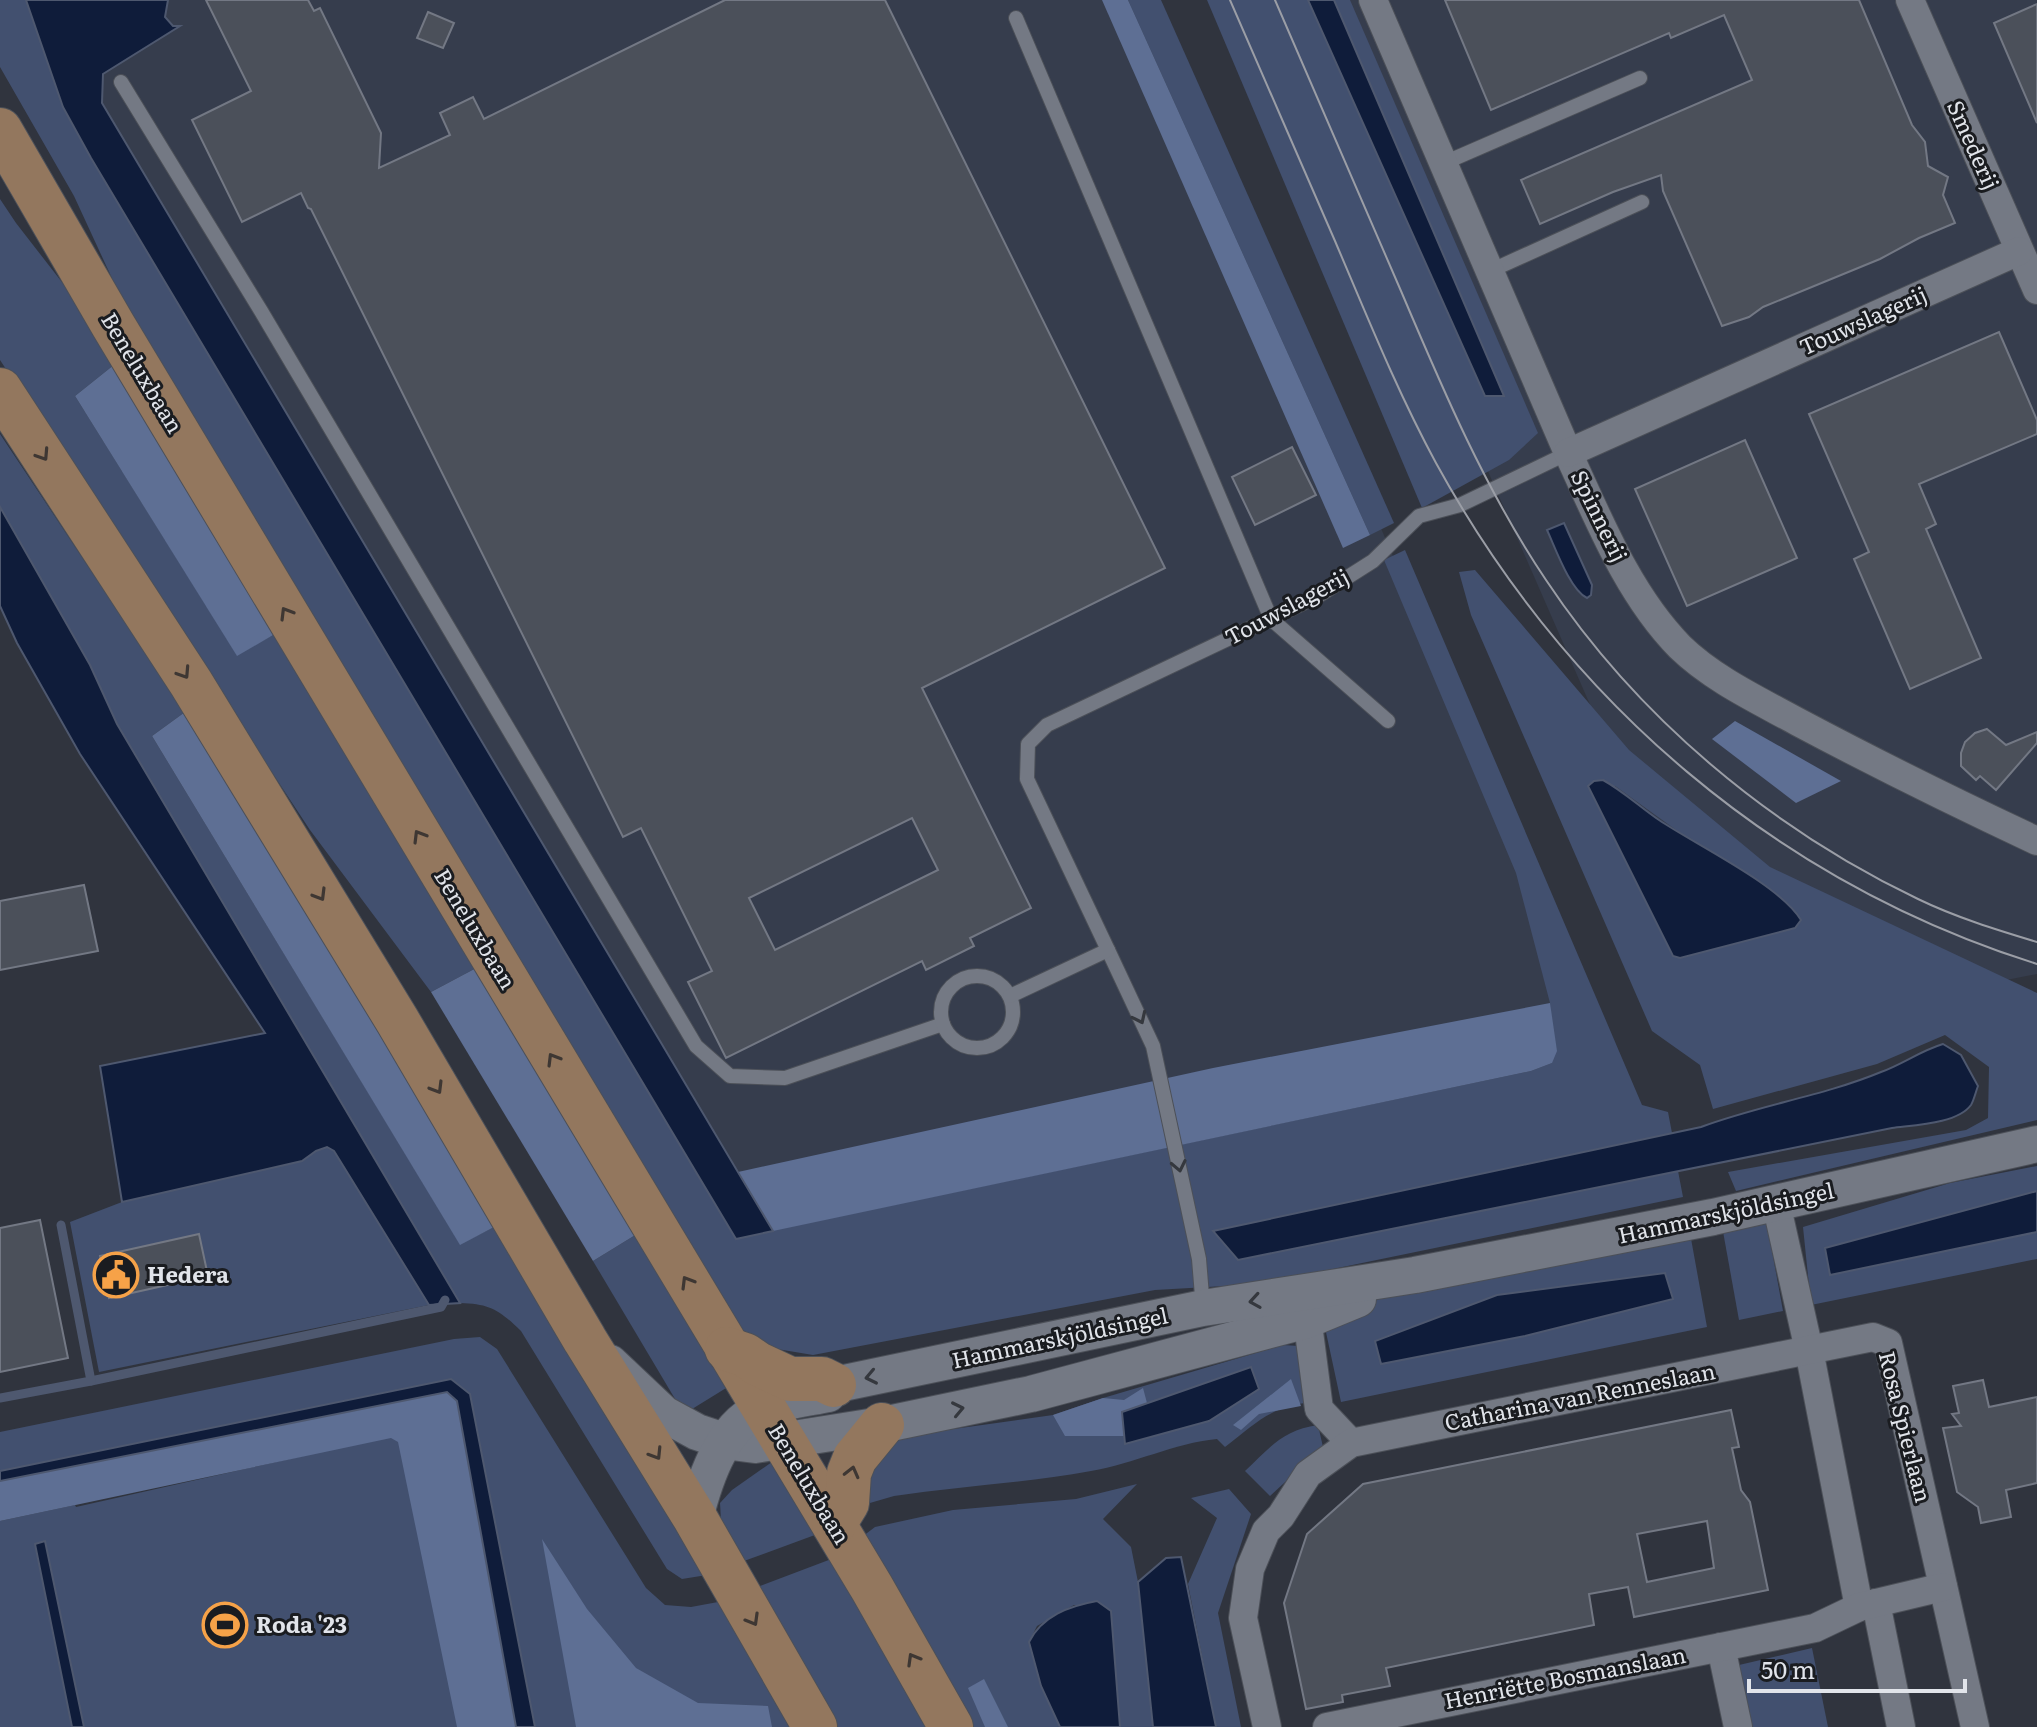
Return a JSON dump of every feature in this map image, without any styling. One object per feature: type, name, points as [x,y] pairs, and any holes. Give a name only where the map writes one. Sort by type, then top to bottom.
[{"type":"main road","name":"Beneluxbaan","points":[[0,130],[113,325],[834,1524],[951,1727]]},
{"type":"main road","points":[[0,390],[191,683],[397,1020],[585,1340],[695,1518],[815,1727]]},
{"type":"main road","points":[[727,1349],[790,1379],[822,1379],[834,1385]]},
{"type":"main road","points":[[834,1524],[847,1503],[849,1473],[855,1458],[882,1425]]},
{"type":"street","name":"Spinnerij","points":[[1373,0],[1568,453],[1629,578],[1651,612],[1682,648],[1732,686],[1899,776],[2037,841]]},
{"type":"street","name":"Smederij","points":[[1910,0],[2037,290]]},
{"type":"street","name":"Touwslagerij","points":[[1568,453],[2019,251]]},
{"type":"street","name":"Hammarskjöldsingel","points":[[695,1518],[704,1481],[724,1441],[745,1421],[882,1425],[1031,1394],[1306,1306],[1415,1275],[1776,1203],[2037,1144]]},
{"type":"street","points":[[1776,1203],[1868,1605],[1901,1727]]},
{"type":"street","points":[[1306,1306],[1319,1409],[1351,1443]]},
{"type":"street","name":"Hammarskjöldsingel","points":[[773,1424],[828,1394],[834,1385],[1203,1308],[1306,1306]]},
{"type":"street","name":"Rosa Spierlaan","points":[[1809,1350],[1873,1337],[1888,1343],[1975,1727]]},
{"type":"street","points":[[585,1340],[664,1414],[697,1432],[724,1441]]},
{"type":"street","name":"Catharina van Renneslaan","points":[[1267,1727],[1243,1618],[1250,1569],[1266,1531],[1281,1516],[1308,1474],[1351,1443],[1809,1350]]},
{"type":"street","points":[[1868,1605],[1943,1587]]},
{"type":"street","name":"Henriëtte Bosmanslaan","points":[[1327,1727],[1815,1628],[1868,1605]]},
{"type":"street","points":[[1721,1647],[1738,1727]]},
{"type":"lane","points":[[1016,18],[1271,619],[1388,721]]},
{"type":"lane","points":[[1444,163],[1640,78]]},
{"type":"lane","points":[[121,82],[261,311],[696,1046],[730,1076],[785,1078],[943,1024]]},
{"type":"lane","points":[[1490,271],[1642,202]]},
{"type":"lane","name":"Touwslagerij","points":[[1203,1308],[1199,1259],[1153,1046],[1027,779],[1028,744],[1047,725],[1318,596],[1373,561],[1419,516],[1460,505],[1568,453]]},
{"type":"lane","points":[[1010,996],[1108,950]]},
{"type":"lane","points":[[978,975],[1002,985],[1010,996],[1012,1023],[999,1042],[988,1047],[966,1047],[951,1038],[943,1024],[940,1012],[945,994],[955,982],[978,975]]},
{"type":"shaded area","points":[[0,0],[1151,0],[1618,1073],[728,1262]]},
{"type":"shaded area","points":[[0,0],[26,0],[63,107],[91,158],[736,1238],[1531,1071],[1552,1063],[1550,1003],[1516,873],[1384,560],[1405,550],[1642,1105],[1668,1112],[1672,1133],[1213,1231],[1238,1260],[1678,1171],[1683,1197],[1260,1284],[1155,1290],[813,1355],[777,1349],[745,1333],[712,1291],[134,326],[74,196],[0,67]]},
{"type":"shaded area","points":[[26,0],[168,0],[165,17],[173,26],[180,26],[103,74],[102,103],[773,1231],[736,1239],[91,158],[63,107]]},
{"type":"shaded area","points":[[1102,0],[1128,0],[1370,535],[1343,548]]},
{"type":"shaded area","points":[[1128,0],[1161,0],[1394,523],[1370,535]]},
{"type":"shaded area","points":[[1207,0],[1350,0],[1538,433],[1509,460],[1422,508]]},
{"type":"shaded area","points":[[1282,0],[2037,0],[2037,974],[1734,1034]]},
{"type":"shaded area","points":[[1308,0],[1334,0],[1504,396],[1485,396]]},
{"type":"shaded area","points":[[0,199],[82,308],[115,364],[75,396],[237,655],[275,634],[478,967],[431,992],[310,830],[0,360]]},
{"type":"shaded area","points":[[115,364],[275,634],[237,656],[75,396]]},
{"type":"shaded area","points":[[0,434],[185,712],[152,736],[460,1244],[496,1226],[707,1575],[682,1579],[667,1569],[521,1331],[494,1310],[460,1303],[117,724],[90,665],[0,507]]},
{"type":"shaded area","points":[[0,507],[90,665],[117,724],[460,1303],[429,1305],[334,1151],[327,1147],[302,1161],[122,1202],[100,1066],[265,1033],[80,754],[17,643],[0,606]]},
{"type":"shaded area","points":[[1564,523],[1592,585],[1591,595],[1587,598],[1569,577],[1547,530]]},
{"type":"shaded area","points":[[1475,570],[1629,750],[1770,867],[2037,993],[2037,1120],[1736,1191],[1728,1172],[1966,1130],[1988,1118],[1989,1067],[1945,1035],[1877,1064],[1713,1109],[1700,1065],[1652,1031],[1471,615],[1459,572]],"holes":[[[1615,786],[1801,920],[1795,928],[1681,958],[1674,956]]]},
{"type":"shaded area","points":[[185,712],[496,1226],[460,1245],[152,736]]},
{"type":"shaded area","points":[[1735,721],[1841,781],[1796,803],[1712,739]]},
{"type":"shaded area","points":[[1603,780],[1659,820],[1757,880],[1775,893],[1801,920],[1795,928],[1680,958],[1673,956],[1588,786],[1594,781]]},
{"type":"shaded area","points":[[478,967],[637,1234],[593,1261],[431,992]]},
{"type":"shaded area","points":[[1550,1003],[1557,1051],[1552,1063],[1531,1071],[773,1231],[738,1172],[1213,1068]]},
{"type":"shaded area","points":[[1943,1044],[1961,1055],[1978,1086],[1971,1105],[1946,1120],[1892,1128],[1238,1260],[1213,1231],[1701,1127],[1859,1080]]},
{"type":"shaded area","points":[[327,1147],[334,1151],[429,1305],[99,1372],[70,1222],[122,1202],[302,1161]]},
{"type":"shaded area","points":[[2037,1166],[2037,1191],[1825,1249],[1830,1275],[2037,1232],[2037,1259],[1811,1305],[1803,1227],[1950,1183]]},
{"type":"shaded area","points":[[2037,1191],[2037,1232],[1830,1275],[1825,1248]]},
{"type":"shaded area","points":[[1766,1218],[1783,1311],[1739,1320],[1722,1226]]},
{"type":"shaded area","points":[[1690,1233],[1707,1327],[1341,1402],[1321,1309]],"holes":[[[1673,1299],[1525,1336],[1381,1364],[1375,1342]]]},
{"type":"shaded area","points":[[637,1234],[731,1385],[684,1414],[593,1261]]},
{"type":"shaded area","points":[[1665,1273],[1673,1299],[1525,1336],[1381,1364],[1375,1341],[1497,1295]]},
{"type":"shaded area","points":[[480,1337],[497,1349],[646,1588],[665,1605],[691,1607],[718,1602],[834,1558],[875,1527],[953,1510],[1076,1499],[1137,1484],[1103,1519],[1131,1547],[1138,1582],[1153,1727],[1120,1727],[1111,1611],[1074,1605],[1037,1626],[1029,1642],[1041,1686],[1060,1727],[535,1727],[470,1394],[451,1379],[0,1471],[0,1432],[454,1339]]},
{"type":"shaded area","points":[[1283,1345],[1299,1346],[1313,1402],[1275,1411],[1225,1447],[1217,1439],[1201,1441],[1091,1471],[894,1496],[863,1505],[875,1460],[897,1440],[1053,1415]]},
{"type":"shaded area","points":[[1251,1367],[1259,1389],[1209,1421],[1125,1444],[1122,1412]]},
{"type":"shaded area","points":[[451,1379],[470,1394],[535,1727],[516,1727],[457,1401],[447,1392],[0,1481],[0,1471]]},
{"type":"shaded area","points":[[1291,1379],[1301,1406],[1259,1414],[1241,1430],[1233,1425]]},
{"type":"shaded area","points":[[1143,1388],[1147,1403],[1122,1412],[1125,1436],[1065,1436],[1053,1415],[1103,1398],[1124,1400]]},
{"type":"shaded area","points":[[447,1392],[457,1401],[516,1727],[457,1727],[398,1442],[391,1438],[0,1521],[0,1481]]},
{"type":"shaded area","points":[[1318,1425],[1323,1447],[1270,1496],[1245,1471],[1286,1436]]},
{"type":"shaded area","name":"Roda '23","points":[[410,1432],[472,1727],[0,1727],[0,1521],[76,1507]]},
{"type":"shaded area","points":[[772,1462],[823,1532],[744,1561],[721,1520],[720,1503],[732,1490]]},
{"type":"shaded area","points":[[1229,1489],[1251,1514],[1218,1613],[1241,1727],[1216,1727],[1188,1584],[1217,1518],[1191,1498]]},
{"type":"shaded area","points":[[542,1539],[587,1609],[636,1668],[698,1703],[768,1706],[772,1727],[576,1727]]},
{"type":"shaded area","points":[[45,1541],[84,1727],[72,1727],[35,1544]]},
{"type":"shaded area","points":[[1181,1557],[1216,1727],[1153,1727],[1138,1582],[1166,1558]]},
{"type":"shaded area","points":[[1097,1601],[1111,1611],[1120,1727],[1060,1727],[1041,1686],[1029,1642],[1041,1625],[1057,1614]]},
{"type":"shaded area","points":[[1812,1648],[1828,1727],[1752,1727],[1739,1665]]},
{"type":"shaded area","points":[[984,1679],[1008,1727],[985,1727],[968,1688]]},
{"type":"building","points":[[206,0],[308,0],[314,11],[320,8],[381,133],[379,168],[450,135],[440,113],[473,97],[484,119],[725,0],[885,0],[1165,568],[922,688],[1031,908],[970,938],[974,946],[926,970],[922,961],[726,1058],[688,982],[712,971],[641,828],[623,837],[311,209],[301,193],[242,222],[192,120],[251,91]],"holes":[[[912,818],[938,870],[775,950],[749,898]]]},
{"type":"building","points":[[1445,0],[1859,0],[1912,125],[1925,142],[1928,166],[1948,177],[1943,195],[1955,223],[1880,259],[1763,307],[1749,317],[1722,326],[1663,191],[1661,175],[1540,224],[1521,180],[1752,80],[1724,15],[1671,38],[1669,33],[1491,110]]},
{"type":"building","points":[[2037,4],[2037,123],[1994,23]]},
{"type":"building","points":[[428,12],[454,23],[443,48],[417,38]]},
{"type":"building","points":[[1999,332],[2037,420],[2037,434],[1919,484],[1936,524],[1926,529],[1981,658],[1910,689],[1854,559],[1869,552],[1809,414]]},
{"type":"building","points":[[1745,440],[1797,558],[1687,606],[1635,489]]},
{"type":"building","points":[[1292,447],[1316,495],[1255,525],[1232,477]]},
{"type":"building","points":[[1987,729],[2006,745],[2037,732],[2037,743],[1996,790],[1980,776],[1976,780],[1961,766],[1965,742],[1975,733]]},
{"type":"building","points":[[84,885],[98,951],[0,970],[0,901]]},
{"type":"building","points":[[40,1220],[68,1358],[0,1372],[0,1228]]},
{"type":"building","points":[[199,1234],[208,1276],[109,1298],[100,1256]]},
{"type":"building","points":[[1983,1380],[1989,1407],[2037,1397],[2037,1483],[2006,1490],[2011,1517],[1981,1523],[1978,1507],[1957,1492],[1943,1428],[1961,1426],[1952,1414],[1959,1413],[1953,1386]]},
{"type":"building","points":[[1731,1410],[1739,1447],[1732,1448],[1741,1490],[1750,1502],[1768,1590],[1634,1617],[1628,1587],[1589,1594],[1594,1625],[1386,1668],[1390,1686],[1342,1695],[1343,1702],[1306,1709],[1284,1603],[1307,1534],[1363,1484]],"holes":[[[1707,1521],[1714,1568],[1647,1582],[1637,1534]]]},
{"type":"waterway","points":[[0,1398],[91,1381],[61,1225]]},
{"type":"waterway","points":[[91,1381],[441,1307],[445,1300]]},
{"type":"tram line","points":[[1230,0],[1422,436],[1489,550],[1548,631],[1615,705],[1688,772],[1767,832],[1851,885],[1942,929],[2037,964]]},
{"type":"tram line","points":[[1275,0],[1433,365],[1485,476],[1524,546],[1582,630],[1622,678],[1711,764],[1759,803],[1810,838],[1863,871],[1932,906],[2037,942]]},
{"type":"place","name":"Hedera","points":[[116,1275]]},
{"type":"place","name":"Roda '23","points":[[225,1625]]}]
